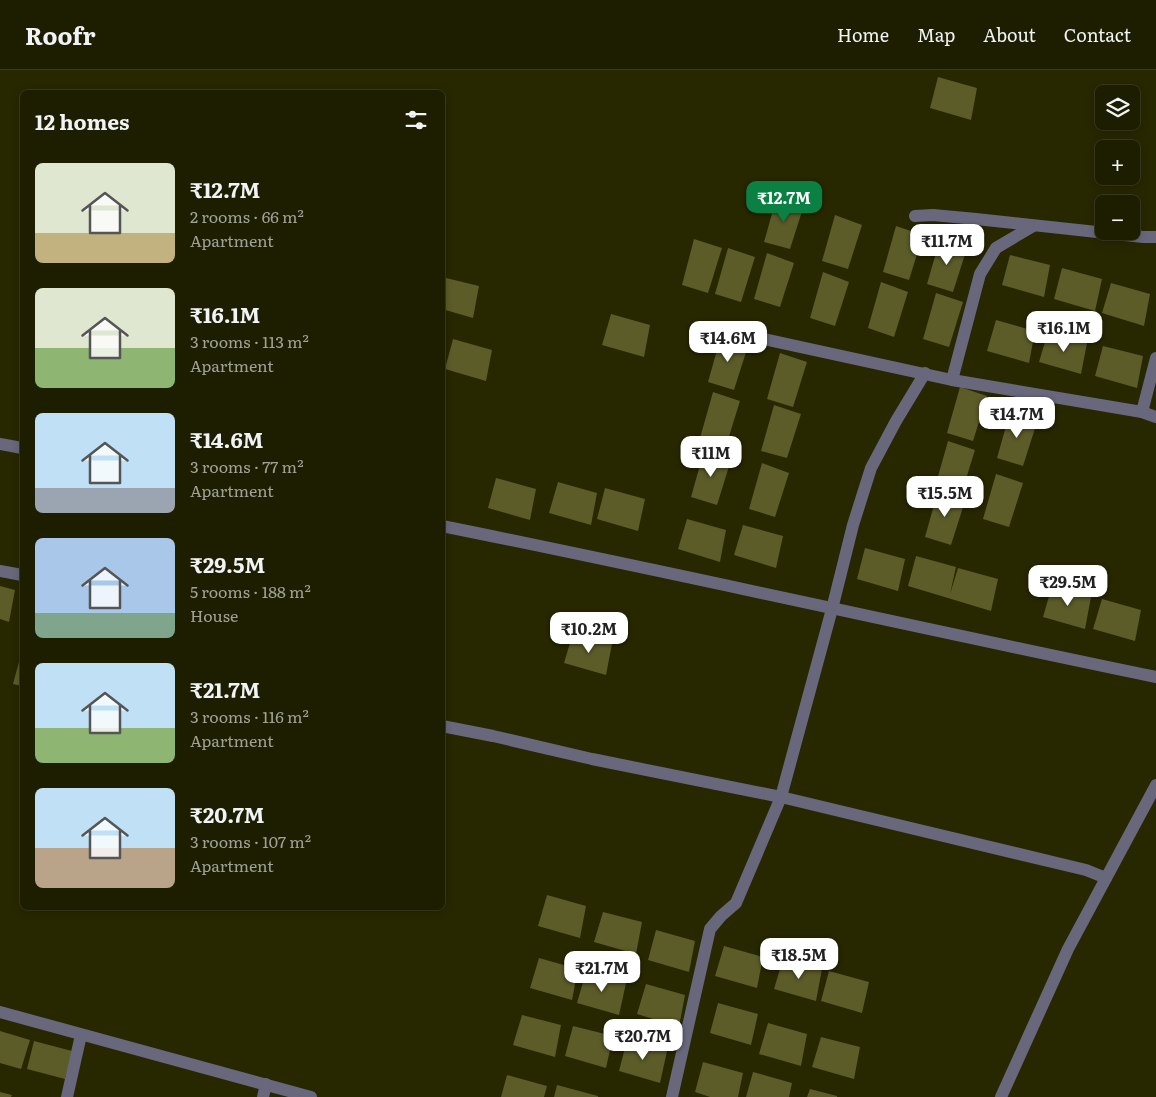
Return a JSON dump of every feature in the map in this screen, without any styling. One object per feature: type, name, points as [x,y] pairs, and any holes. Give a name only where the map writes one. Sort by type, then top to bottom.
[{"type":"street","points":[[915,216],[933,215],[1156,237]]},
{"type":"street","points":[[952,380],[980,274],[996,248],[1033,226]]},
{"type":"street","points":[[755,337],[952,380],[1142,412],[1156,416]]},
{"type":"street","points":[[1142,412],[1156,358]]},
{"type":"street","points":[[672,1097],[710,930],[721,916],[736,903],[781,797],[853,525],[871,468],[925,373]]},
{"type":"street","points":[[0,444],[20,448]]},
{"type":"street","points":[[445,527],[593,556],[832,609],[1156,677]]},
{"type":"street","points":[[0,571],[20,576]]},
{"type":"street","points":[[445,727],[592,759],[781,797],[1086,870],[1106,878]]},
{"type":"street","points":[[1001,1097],[1068,949],[1156,785]]},
{"type":"street","points":[[0,1012],[265,1091],[311,1097]]},
{"type":"street","points":[[67,1097],[81,1035]]},
{"type":"building","points":[[938,77],[977,88],[971,120],[930,108]]},
{"type":"building","points":[[777,196],[804,205],[790,249],[764,242]]},
{"type":"building","points":[[835,215],[862,225],[848,269],[822,261]]},
{"type":"building","points":[[896,226],[923,235],[909,280],[883,272]]},
{"type":"building","points":[[694,239],[722,248],[708,293],[682,285]]},
{"type":"building","points":[[940,239],[967,248],[953,292],[927,284]]},
{"type":"building","points":[[728,248],[755,257],[741,302],[715,294]]},
{"type":"building","points":[[767,253],[794,263],[780,307],[754,299]]},
{"type":"building","points":[[1010,255],[1050,265],[1044,297],[1002,285]]},
{"type":"building","points":[[1062,268],[1102,279],[1095,311],[1054,299]]},
{"type":"building","points":[[823,272],[849,282],[835,326],[810,318]]},
{"type":"building","points":[[445,278],[479,286],[473,318],[445,310]]},
{"type":"building","points":[[881,282],[908,292],[894,337],[868,328]]},
{"type":"building","points":[[1111,283],[1150,294],[1144,326],[1102,313]]},
{"type":"building","points":[[936,293],[963,302],[949,347],[923,339]]},
{"type":"building","points":[[611,314],[650,325],[644,357],[602,345]]},
{"type":"building","points":[[996,320],[1035,331],[1029,363],[987,351]]},
{"type":"building","points":[[1048,332],[1087,343],[1081,374],[1039,362]]},
{"type":"building","points":[[721,336],[748,346],[734,390],[708,382]]},
{"type":"building","points":[[453,339],[492,350],[486,381],[445,369]]},
{"type":"building","points":[[1103,346],[1143,356],[1137,388],[1095,376]]},
{"type":"building","points":[[780,353],[807,362],[793,407],[767,399]]},
{"type":"building","points":[[960,387],[987,396],[973,441],[947,433]]},
{"type":"building","points":[[713,392],[740,401],[726,446],[700,438]]},
{"type":"building","points":[[774,405],[801,414],[787,458],[761,451]]},
{"type":"building","points":[[1010,412],[1037,422],[1023,466],[997,458]]},
{"type":"building","points":[[948,441],[975,450],[961,495],[935,487]]},
{"type":"building","points":[[704,451],[731,460],[717,505],[691,497]]},
{"type":"building","points":[[762,463],[789,473],[775,517],[749,509]]},
{"type":"building","points":[[996,474],[1023,483],[1009,527],[983,519]]},
{"type":"building","points":[[496,478],[536,489],[530,520],[488,508]]},
{"type":"building","points":[[558,482],[597,493],[591,525],[549,513]]},
{"type":"building","points":[[605,488],[645,499],[638,531],[597,519]]},
{"type":"building","points":[[938,491],[965,501],[951,545],[925,537]]},
{"type":"building","points":[[687,519],[726,530],[720,562],[678,549]]},
{"type":"building","points":[[743,525],[783,536],[776,568],[734,555]]},
{"type":"building","points":[[865,548],[905,559],[898,591],[857,579]]},
{"type":"building","points":[[916,556],[956,567],[950,594],[958,568],[998,579],[991,611],[908,586]]},
{"type":"building","points":[[0,586],[15,590],[9,622],[0,619]]},
{"type":"building","points":[[1052,586],[1091,597],[1085,629],[1043,617]]},
{"type":"building","points":[[1102,599],[1141,610],[1135,641],[1093,629]]},
{"type":"building","points":[[573,633],[612,644],[606,675],[564,663]]},
{"type":"building","points":[[20,658],[20,686],[13,684]]},
{"type":"building","points":[[547,895],[586,906],[580,938],[538,926]]},
{"type":"building","points":[[603,912],[642,922],[636,954],[594,942]]},
{"type":"building","points":[[656,930],[695,941],[689,972],[648,960]]},
{"type":"building","points":[[724,946],[763,957],[757,988],[715,976]]},
{"type":"building","points":[[539,958],[578,969],[572,1000],[530,988]]},
{"type":"building","points":[[783,959],[822,969],[816,1001],[774,989]]},
{"type":"building","points":[[829,971],[869,982],[862,1013],[821,1001]]},
{"type":"building","points":[[586,972],[626,983],[619,1015],[577,1003]]},
{"type":"building","points":[[646,984],[685,995],[679,1027],[637,1014]]},
{"type":"building","points":[[718,1003],[758,1014],[751,1045],[710,1033]]},
{"type":"building","points":[[522,1015],[561,1025],[555,1057],[513,1045]]},
{"type":"building","points":[[768,1023],[807,1034],[801,1066],[759,1054]]},
{"type":"building","points":[[573,1026],[613,1036],[606,1068],[565,1056]]},
{"type":"building","points":[[0,1031],[30,1040],[21,1069],[0,1063]]},
{"type":"building","points":[[821,1037],[860,1047],[854,1079],[812,1067]]},
{"type":"building","points":[[627,1040],[667,1051],[660,1083],[619,1071]]},
{"type":"building","points":[[34,1041],[72,1051],[65,1079],[27,1069]]},
{"type":"building","points":[[703,1062],[743,1073],[738,1097],[710,1097],[695,1092]]},
{"type":"building","points":[[753,1072],[792,1083],[789,1097],[746,1097]]},
{"type":"building","points":[[507,1075],[547,1086],[544,1097],[501,1097]]},
{"type":"building","points":[[557,1085],[598,1096],[598,1097],[554,1097]]},
{"type":"building","points":[[810,1089],[837,1096],[837,1097],[807,1097]]},
{"type":"building","points":[[0,1092],[12,1095],[11,1097],[0,1097]]}]
